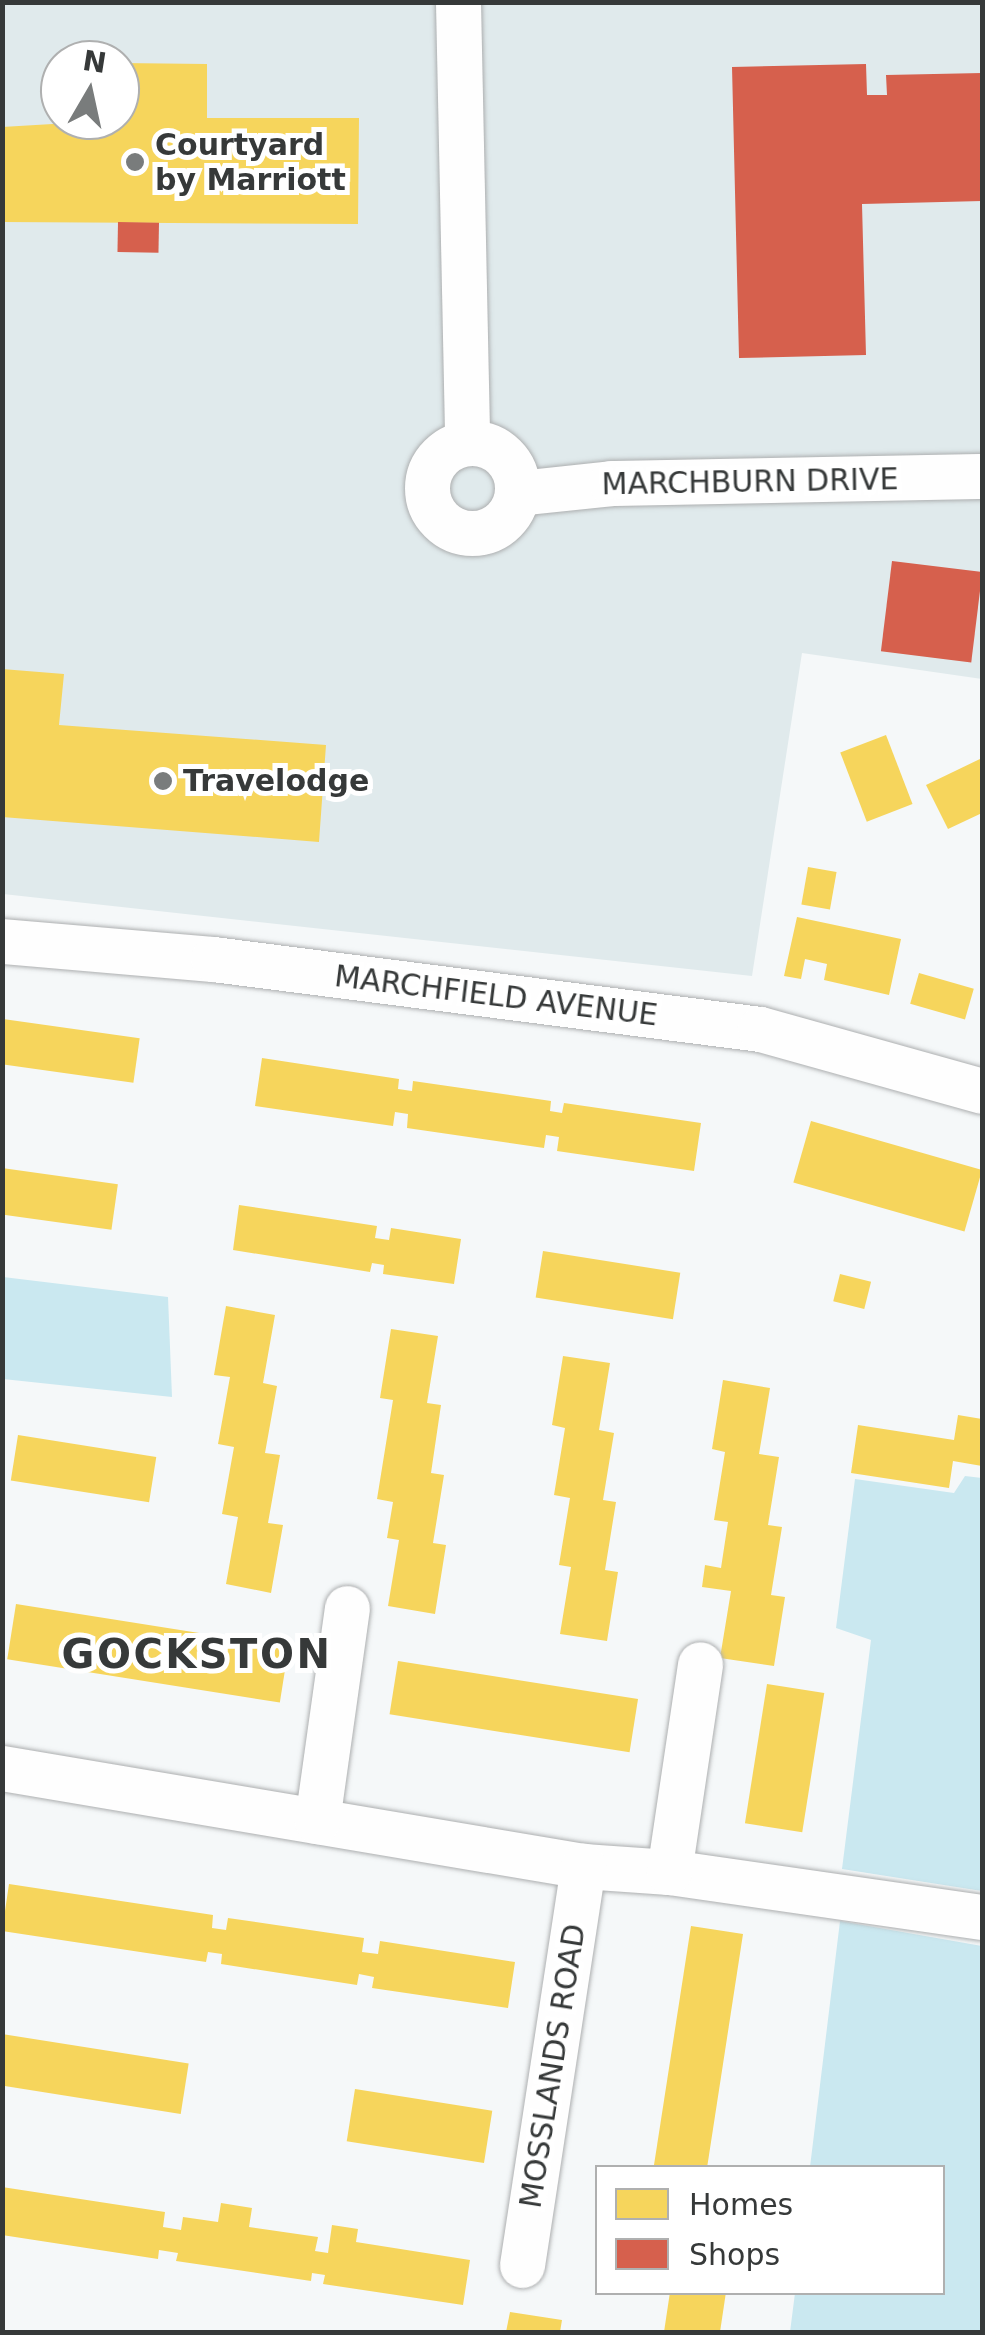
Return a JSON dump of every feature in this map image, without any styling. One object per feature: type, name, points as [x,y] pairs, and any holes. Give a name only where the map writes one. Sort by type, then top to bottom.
[{"type":"street","points":[[458,2],[467,443]]},
{"type":"street","points":[[483,444],[510,462],[518,493],[505,520],[479,533],[439,520],[427,494],[428,476],[450,448],[483,444]]},
{"type":"street","name":"MARCHBURN DRIVE","points":[[518,493],[611,483],[982,476]]},
{"type":"street","name":"MARCHFIELD AVENUE","points":[[2,940],[213,958],[760,1029],[982,1091]]},
{"type":"street","points":[[317,1822],[347,1608]]},
{"type":"street","points":[[670,1872],[700,1664]]},
{"type":"street","points":[[2,1768],[583,1866],[670,1872],[982,1916]]},
{"type":"street","name":"MOSSLANDS ROAD","points":[[522,2264],[583,1866]]},
{"type":"shaded area","points":[[2,3],[982,3],[982,679],[802,653],[752,976],[3,894]]},
{"type":"shaded area","points":[[3,1277],[168,1297],[172,1397],[3,1379]]},
{"type":"shaded area","points":[[965,1476],[982,1478],[982,1891],[842,1869],[871,1640],[836,1628],[855,1479],[954,1493]]},
{"type":"shaded area","points":[[840,1921],[982,1946],[982,2332],[790,2332],[795,2295],[945,2295],[945,2165],[810,2165]]},
{"type":"building: Homes","points":[[140,63],[207,64],[207,118],[359,118],[358,224],[2,222],[2,127],[40,125],[40,140],[140,140]]},
{"type":"building: Homes","name":"Travelodge","points":[[2,669],[64,674],[59,725],[326,745],[319,842],[2,817]]},
{"type":"building: Homes","points":[[886,735],[913,804],[867,822],[840,753]]},
{"type":"building: Homes","points":[[982,758],[982,813],[948,829],[926,785]]},
{"type":"building: Homes","points":[[808,867],[837,872],[830,909],[801,904]]},
{"type":"building: Homes","points":[[797,917],[901,939],[889,995],[824,980],[827,964],[805,959],[801,979],[784,976]]},
{"type":"building: Homes","points":[[919,973],[974,989],[965,1019],[910,1004]]},
{"type":"building: Homes","points":[[3,1019],[140,1038],[133,1083],[2,1064]]},
{"type":"building: Homes","points":[[262,1058],[399,1079],[398,1089],[412,1091],[413,1081],[551,1101],[550,1111],[562,1113],[564,1103],[701,1123],[694,1171],[557,1151],[559,1137],[546,1135],[544,1148],[407,1128],[408,1114],[395,1112],[393,1126],[255,1106]]},
{"type":"building: Homes","points":[[811,1121],[982,1170],[964,1232],[793,1183]]},
{"type":"building: Homes","points":[[2,1168],[118,1184],[111,1230],[2,1214]]},
{"type":"building: Homes","points":[[239,1205],[377,1226],[375,1238],[389,1240],[391,1228],[461,1239],[454,1284],[383,1274],[384,1265],[372,1263],[370,1272],[233,1250]]},
{"type":"building: Homes","points":[[543,1251],[680,1273],[673,1319],[536,1297]]},
{"type":"building: Homes","points":[[840,1274],[871,1282],[864,1309],[833,1301]]},
{"type":"building: Homes","points":[[226,1306],[275,1315],[263,1383],[277,1386],[265,1453],[280,1455],[268,1523],[283,1525],[271,1593],[226,1584],[238,1517],[222,1514],[234,1447],[218,1444],[230,1377],[214,1375]]},
{"type":"building: Homes","points":[[391,1329],[438,1336],[427,1403],[441,1405],[431,1473],[444,1475],[433,1543],[446,1545],[435,1614],[388,1606],[399,1540],[387,1538],[393,1502],[377,1499],[393,1400],[380,1398]]},
{"type":"building: Homes","points":[[563,1356],[610,1363],[599,1430],[614,1433],[603,1500],[616,1502],[605,1570],[618,1572],[607,1641],[560,1634],[571,1567],[559,1565],[570,1498],[554,1495],[565,1428],[552,1425]]},
{"type":"building: Homes","points":[[723,1380],[770,1388],[759,1454],[779,1457],[768,1525],[782,1527],[771,1595],[785,1597],[774,1666],[720,1658],[731,1591],[702,1587],[705,1565],[721,1568],[728,1522],[714,1520],[725,1452],[712,1449]]},
{"type":"building: Homes","points":[[958,1415],[982,1419],[982,1466],[953,1461],[949,1488],[851,1473],[858,1425],[954,1440]]},
{"type":"building: Homes","points":[[18,1435],[156,1457],[149,1502],[11,1480]]},
{"type":"building: Homes","points":[[16,1604],[289,1647],[280,1702],[7,1659]]},
{"type":"building: Homes","points":[[398,1661],[638,1699],[630,1752],[390,1714]]},
{"type":"building: Homes","points":[[767,1684],[824,1693],[802,1832],[745,1823]]},
{"type":"building: Homes","points":[[9,1884],[213,1915],[212,1928],[226,1930],[228,1918],[364,1938],[362,1952],[378,1954],[380,1941],[515,1962],[508,2008],[372,1988],[374,1977],[359,1974],[357,1985],[221,1964],[222,1954],[208,1952],[206,1962],[2,1931]]},
{"type":"building: Homes","points":[[691,1926],[743,1934],[707,2165],[654,2165]]},
{"type":"building: Homes","points":[[2,2034],[189,2064],[181,2114],[2,2086]]},
{"type":"building: Homes","points":[[355,2089],[492,2111],[484,2163],[347,2141]]},
{"type":"building: Homes","points":[[2,2187],[165,2212],[163,2227],[181,2230],[183,2217],[218,2222],[221,2203],[252,2208],[249,2227],[318,2237],[315,2251],[328,2253],[332,2225],[358,2229],[356,2242],[470,2260],[463,2305],[323,2284],[325,2275],[312,2273],[311,2281],[176,2261],[178,2253],[159,2250],[158,2259],[2,2235]]},
{"type":"building: Homes","points":[[670,2295],[726,2295],[720,2332],[664,2332]]},
{"type":"building: Homes","points":[[510,2312],[562,2320],[560,2332],[506,2332]]},
{"type":"building: Shops","points":[[866,64],[867,95],[887,95],[886,75],[982,73],[982,201],[862,204],[866,355],[739,358],[732,67]]},
{"type":"building: Shops","points":[[118,222],[159,223],[158,253],[117,252]]},
{"type":"building: Shops","points":[[892,561],[982,572],[971,662],[881,651]]},
{"type":"place","name":"Courtyard by Marriott","points":[[135,162]]},
{"type":"place","name":"Travelodge","points":[[163,781]]},
{"type":"district","name":"GOCKSTON","points":[[197,1654]]}]
